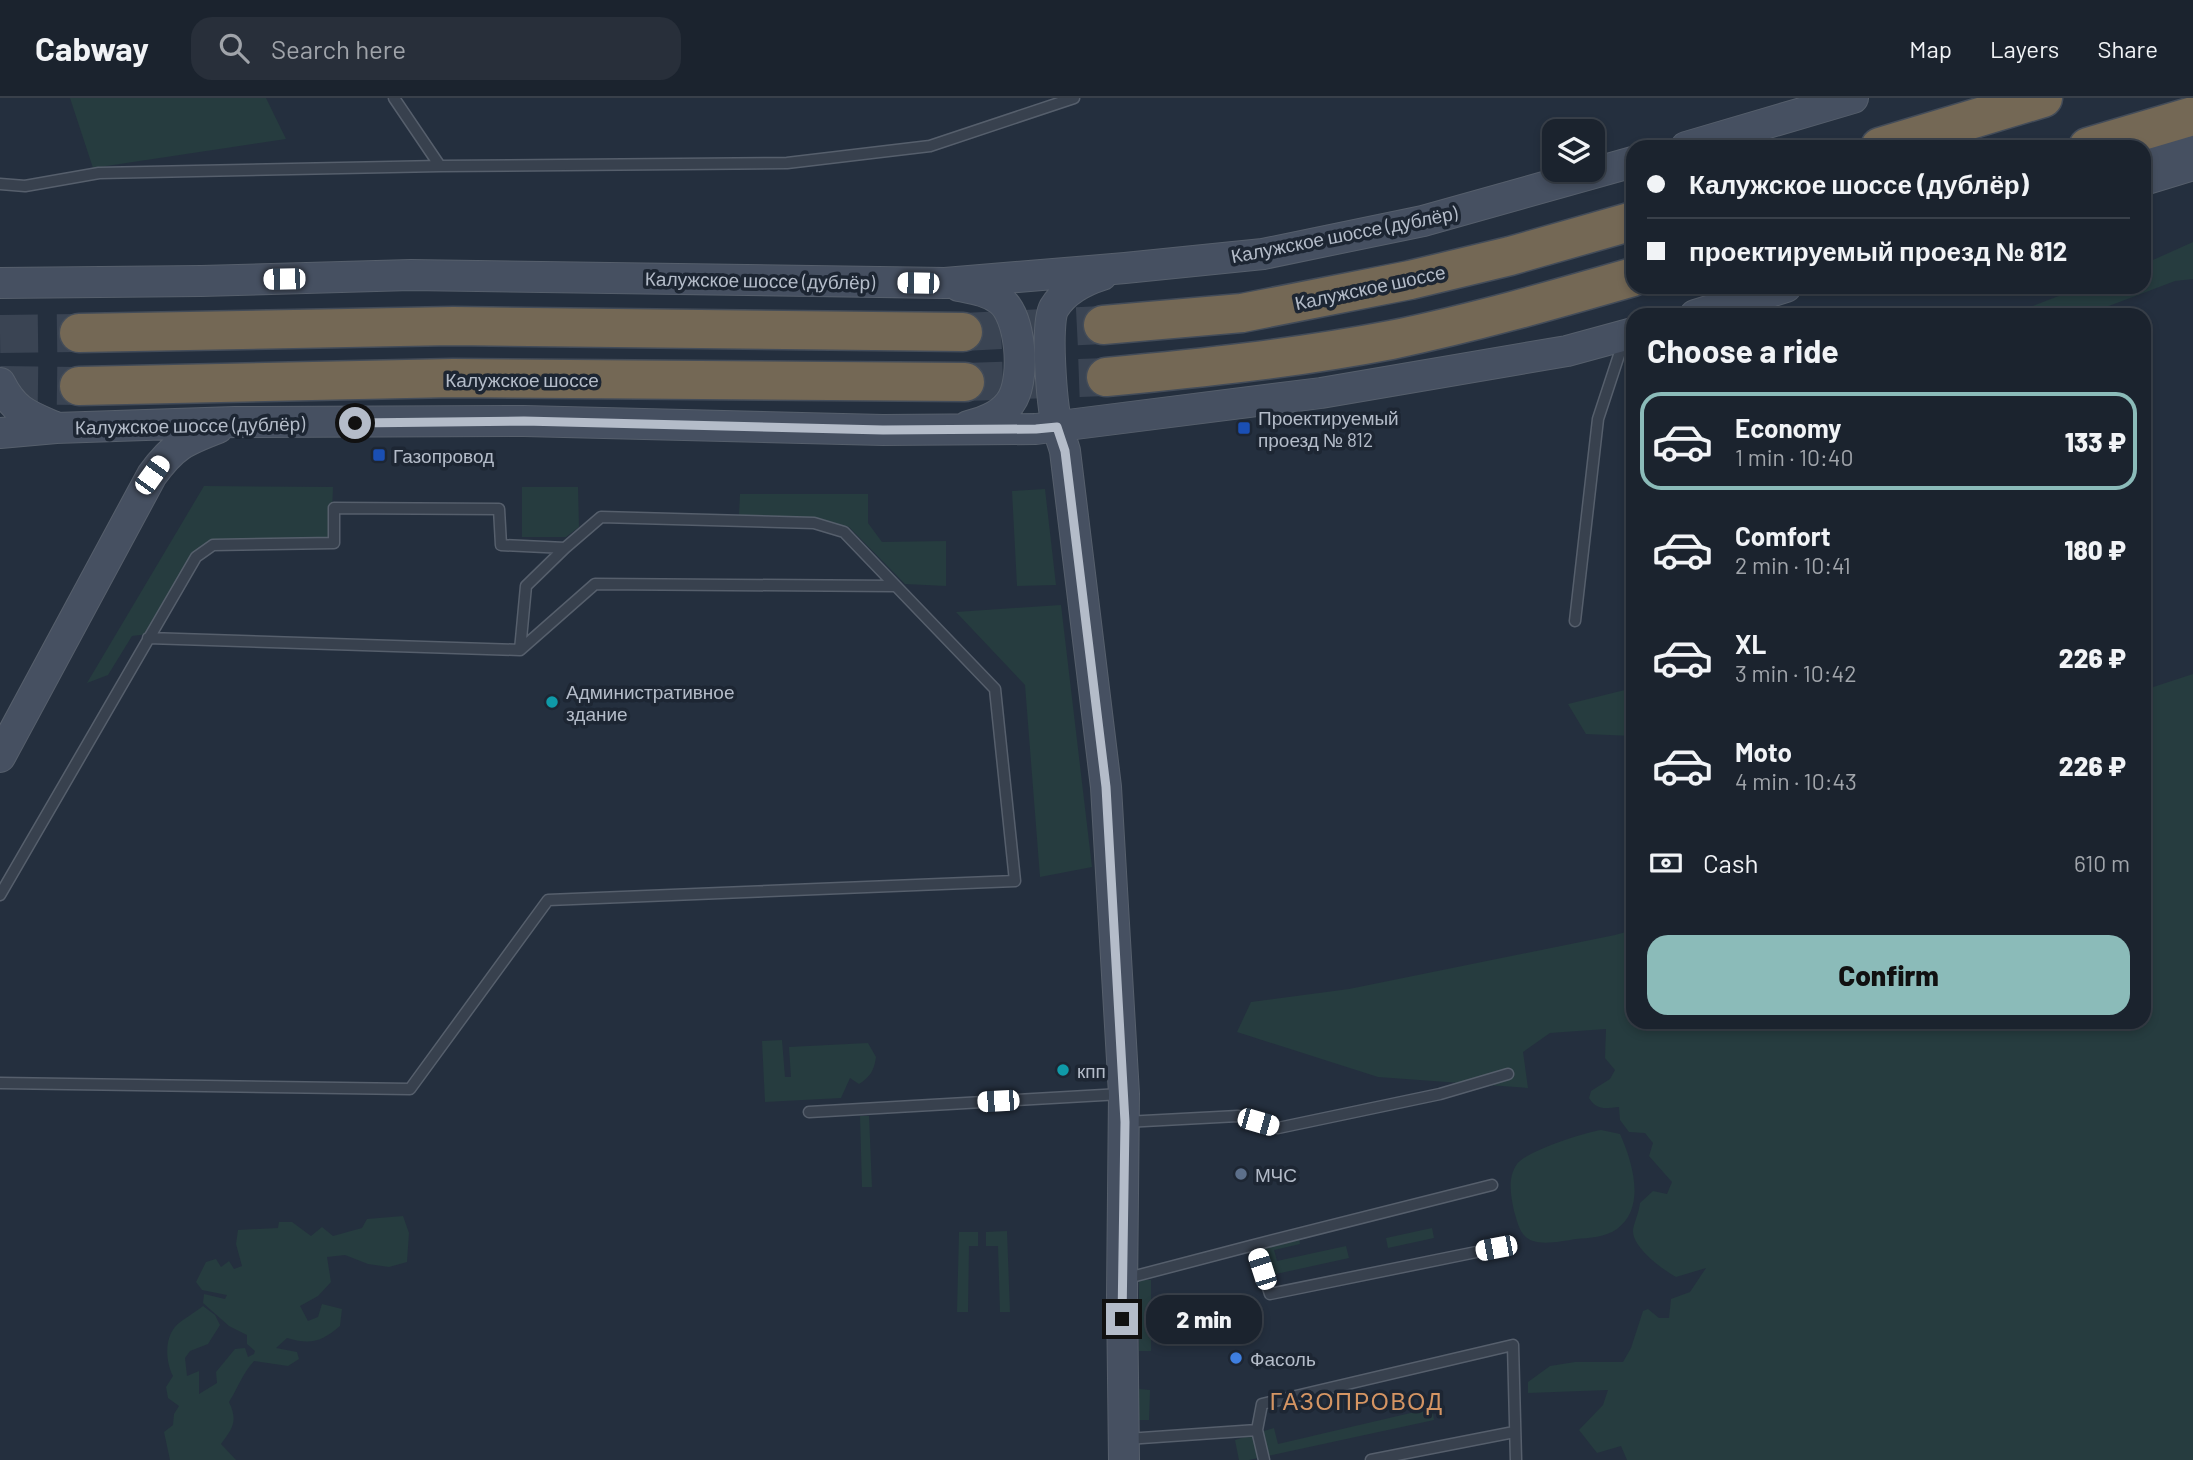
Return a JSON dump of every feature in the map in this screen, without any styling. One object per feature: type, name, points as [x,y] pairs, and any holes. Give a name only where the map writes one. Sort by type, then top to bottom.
[{"type":"highway","points":[[1903,140],[2043,98]]},
{"type":"highway","points":[[2112,140],[2193,116]]},
{"type":"highway","name":"Калужское шоссе","points":[[1103,325],[1242,313],[1410,281],[1626,223]]},
{"type":"highway","points":[[1106,377],[1242,364],[1391,340],[1520,310],[1626,279]]},
{"type":"highway","points":[[79,333],[453,326],[963,332]]},
{"type":"highway","name":"Калужское шоссе","points":[[79,387],[453,378],[965,382]]},
{"type":"main road","points":[[1710,140],[1853,98]]},
{"type":"main road","points":[[2151,154],[2193,147]]},
{"type":"main road","name":"Калужское шоссе (дублёр)","points":[[0,283],[411,275],[945,283],[1264,254],[1423,221],[1626,164]]},
{"type":"main road","points":[[2151,178],[2193,165]]},
{"type":"main road","points":[[1124,1449],[1124,1108],[1106,787],[1065,451],[1057,427],[1049,322],[1054,308],[1065,294],[1083,281],[1125,268]]},
{"type":"main road","points":[[0,269],[36,282]]},
{"type":"main road","points":[[0,304],[8,294],[36,282]]},
{"type":"main road","points":[[945,283],[983,290],[1000,300],[1009,309],[1014,320],[1017,340],[1019,375],[1013,398],[1000,414],[958,429]]},
{"type":"main road","points":[[1718,308],[1763,294]]},
{"type":"main road","name":"Калужское шоссе (дублёр)","points":[[0,433],[56,428],[235,422],[524,421],[883,430],[1036,429],[1321,393],[1567,351],[1626,336]]},
{"type":"main road","points":[[0,383],[8,399],[23,413],[56,428]]},
{"type":"main road","points":[[0,757],[152,475],[169,452],[193,438],[235,422]]},
{"type":"lane","points":[[394,98],[440,166]]},
{"type":"lane","points":[[0,184],[24,186],[99,173],[787,163],[930,146],[1074,98]]},
{"type":"lane","points":[[1575,621],[1598,419],[1620,352],[1626,342]]},
{"type":"lane","points":[[0,895],[196,557],[213,545],[334,543],[334,508],[499,509],[501,545],[565,548]]},
{"type":"lane","points":[[0,1083],[410,1089],[548,901],[1015,881],[995,689],[844,532],[814,523],[601,517],[526,586],[520,650]]},
{"type":"lane","points":[[148,638],[520,650],[595,584],[894,586]]},
{"type":"lane","points":[[809,1112],[1124,1108],[1238,1116],[1278,1128],[1440,1094],[1508,1074]]},
{"type":"lane","points":[[1122,1280],[1492,1185]]},
{"type":"lane","points":[[1254,1245],[1270,1294],[1496,1248]]},
{"type":"lane","points":[[1264,1460],[1257,1430],[1262,1404],[1513,1345],[1516,1460]]},
{"type":"lane","points":[[1124,1449],[1257,1430]]},
{"type":"lane","points":[[1371,1460],[1514,1432]]},
{"type":"green space","points":[[70,98],[266,98],[286,139],[93,168]]},
{"type":"green space","points":[[2193,242],[2193,279],[2175,281],[2151,290],[2151,261]]},
{"type":"green space","points":[[2064,294],[2141,294],[2104,308],[2028,308]]},
{"type":"green space","points":[[204,486],[333,487],[331,539],[211,543],[148,634],[132,636],[108,675],[87,683]]},
{"type":"green space","points":[[522,487],[578,487],[579,527],[566,537],[522,537]]},
{"type":"green space","points":[[1045,489],[1056,585],[1017,586],[1012,491]]},
{"type":"green space","points":[[740,494],[868,494],[868,523],[882,542],[946,541],[946,586],[905,584],[849,527],[818,518],[739,515]]},
{"type":"green space","points":[[1061,605],[1092,867],[1040,877],[1025,685],[956,612]]},
{"type":"green space","points":[[2193,674],[2193,1460],[1627,1460],[1621,1446],[1597,1453],[1579,1430],[1603,1405],[1608,1390],[1528,1393],[1528,1382],[1550,1366],[1575,1362],[1623,1362],[1631,1348],[1643,1311],[1648,1309],[1659,1318],[1669,1318],[1671,1299],[1690,1292],[1706,1268],[1676,1277],[1649,1257],[1634,1238],[1633,1228],[1640,1203],[1653,1191],[1667,1194],[1672,1182],[1649,1156],[1653,1143],[1645,1133],[1629,1132],[1620,1120],[1619,1107],[1599,1107],[1589,1098],[1591,1091],[1610,1079],[1615,1070],[1605,1058],[1606,1029],[1550,1033],[1523,1052],[1528,1088],[1378,1077],[1237,1032],[1251,1002],[1349,989],[1626,932],[1626,1029],[2151,1029],[2151,688]]},
{"type":"green space","points":[[1626,690],[1626,736],[1586,734],[1568,704]]},
{"type":"green space","points":[[782,1040],[785,1077],[791,1077],[789,1047],[868,1043],[876,1057],[874,1066],[869,1076],[859,1084],[850,1078],[841,1098],[765,1102],[762,1041]]},
{"type":"green space","points":[[860,1116],[869,1116],[872,1187],[862,1187]]},
{"type":"green space","points":[[1601,1130],[1620,1134],[1629,1157],[1634,1196],[1632,1209],[1626,1220],[1613,1232],[1597,1237],[1548,1243],[1528,1239],[1520,1229],[1512,1199],[1511,1181],[1517,1164],[1543,1148]]},
{"type":"green space","points":[[403,1216],[409,1233],[407,1262],[389,1267],[368,1264],[345,1255],[327,1257],[331,1282],[318,1296],[300,1306],[308,1321],[318,1317],[322,1304],[342,1309],[340,1326],[315,1341],[287,1338],[276,1348],[297,1352],[299,1359],[288,1366],[254,1361],[246,1371],[229,1402],[234,1419],[221,1444],[236,1460],[170,1460],[164,1432],[173,1425],[174,1414],[179,1406],[168,1398],[166,1387],[173,1376],[167,1352],[171,1332],[181,1321],[203,1306],[215,1315],[220,1325],[208,1344],[190,1351],[185,1358],[187,1376],[199,1371],[199,1394],[217,1383],[216,1372],[235,1349],[245,1348],[248,1357],[255,1351],[247,1344],[247,1335],[229,1326],[203,1303],[204,1294],[225,1299],[227,1295],[202,1290],[196,1282],[206,1262],[216,1259],[221,1267],[229,1261],[234,1269],[242,1266],[236,1244],[238,1230],[278,1228],[279,1222],[292,1222],[311,1236],[322,1227],[333,1236],[362,1228],[367,1219]]},
{"type":"green space","points":[[1432,1228],[1434,1238],[1388,1248],[1386,1238]]},
{"type":"green space","points":[[1007,1231],[1010,1312],[1000,1312],[998,1246],[986,1246],[986,1232]]},
{"type":"green space","points":[[959,1232],[978,1232],[978,1246],[969,1246],[968,1312],[957,1312]]},
{"type":"green space","points":[[1299,1237],[1300,1244],[1274,1250],[1277,1261],[1346,1246],[1349,1258],[1267,1276],[1260,1245]]},
{"type":"green space","points":[[1139,1280],[1151,1280],[1151,1351],[1139,1351]]},
{"type":"green space","points":[[1139,1389],[1150,1390],[1149,1420],[1138,1420]]},
{"type":"green space","points":[[1432,1408],[1434,1420],[1239,1460],[1235,1440],[1274,1428],[1278,1444]]},
{"type":"tunnel","points":[[963,332],[1103,325]]},
{"type":"tunnel","points":[[0,334],[79,333]]},
{"type":"tunnel","points":[[965,382],[1106,377]]},
{"type":"tunnel","points":[[0,385],[79,386]]},
{"type":"place","name":"Проектируемый проезд № 812","points":[[1244,428]]},
{"type":"place","name":"Газопровод","points":[[379,455]]},
{"type":"place","name":"Административное здание","points":[[552,702]]},
{"type":"place","name":"кпп","points":[[1063,1070]]},
{"type":"place","name":"МЧС","points":[[1241,1174]]},
{"type":"place","name":"Фасоль","points":[[1236,1358]]},
{"type":"district","name":"ГАЗОПРОВОД","points":[[1357,1401]]},
{"type":"route","points":[[355,423],[524,421],[883,430],[1057,427],[1065,451],[1106,787],[1125,1122],[1122,1319]]}]
